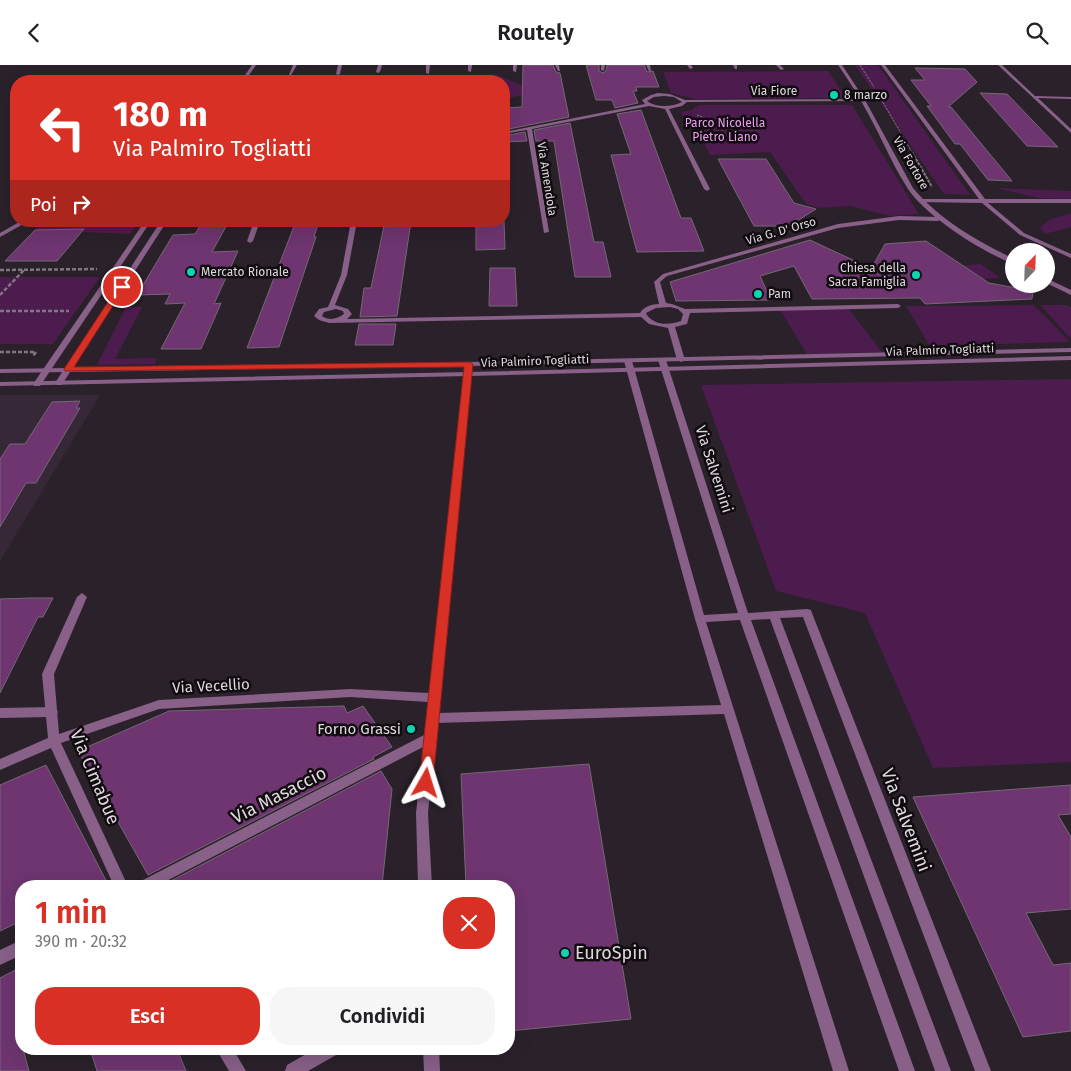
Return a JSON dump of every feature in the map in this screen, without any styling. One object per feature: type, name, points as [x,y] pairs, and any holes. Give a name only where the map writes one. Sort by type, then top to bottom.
[{"type":"street","points":[[290,75],[295,65]]},
{"type":"street","points":[[338,74],[340,65]]},
{"type":"street","points":[[378,73],[380,65]]},
{"type":"street","points":[[428,65],[428,73]]},
{"type":"street","points":[[470,65],[470,71]]},
{"type":"street","points":[[515,65],[515,71]]},
{"type":"street","name":"Via Fortore","points":[[840,65],[863,100],[911,189],[920,201],[938,219],[978,244],[1005,258]]},
{"type":"street","points":[[883,65],[984,202],[1022,234],[1071,255]]},
{"type":"street","points":[[1000,65],[1071,132]]},
{"type":"street","name":"Via Fiore","points":[[649,105],[644,101],[653,96],[672,96],[684,101],[863,100]]},
{"type":"street","points":[[1035,97],[1071,98]]},
{"type":"street","points":[[678,106],[684,103],[684,101]]},
{"type":"street","name":"Via Fiore","points":[[510,132],[649,105],[678,106]]},
{"type":"street","points":[[666,107],[707,189]]},
{"type":"street","name":"Via Amendola","points":[[529,128],[546,232]]},
{"type":"street","points":[[920,201],[1071,201]]},
{"type":"street","name":"Via G. D' Orso","points":[[663,305],[657,282],[665,275],[838,226],[899,218],[938,219]]},
{"type":"street","points":[[0,235],[15,227]]},
{"type":"street","points":[[37,383],[144,227]]},
{"type":"street","points":[[58,383],[160,227]]},
{"type":"street","points":[[250,241],[255,227]]},
{"type":"street","points":[[331,307],[344,275],[353,227]]},
{"type":"street","points":[[1055,285],[1071,293]]},
{"type":"street","points":[[643,315],[643,312],[648,308],[663,305],[684,311],[898,306]]},
{"type":"street","points":[[334,321],[344,318],[348,312],[342,308],[331,307],[321,311],[318,316],[321,319],[334,321],[643,315],[650,322],[671,326],[684,321],[687,314],[684,311]]},
{"type":"street","points":[[671,326],[681,360]]},
{"type":"street","name":"Via Palmiro Togliatti","points":[[663,365],[681,360],[1071,350]]},
{"type":"street","name":"Via Palmiro Togliatti","points":[[0,384],[630,365],[1071,358]]},
{"type":"street","points":[[630,365],[700,619],[841,1071]]},
{"type":"street","name":"Via Salvemini","points":[[663,365],[744,616],[907,1071]]},
{"type":"street","name":"Via Palmiro Togliatti","points":[[0,371],[68,369],[469,369]]},
{"type":"street","points":[[425,880],[422,813],[469,369]]},
{"type":"street","name":"Via Cimabue","points":[[82,597],[48,674],[54,741],[118,880]]},
{"type":"street","name":"Via Salvemini","points":[[700,619],[807,613],[983,1071]]},
{"type":"street","points":[[774,615],[943,1071]]},
{"type":"street","name":"Via Vecellio","points":[[0,765],[54,741],[159,705],[350,693],[435,698]]},
{"type":"street","points":[[433,718],[728,709]]},
{"type":"street","points":[[0,713],[52,712]]},
{"type":"street","name":"Via Masaccio","points":[[156,880],[431,737]]},
{"type":"street","points":[[0,958],[15,950]]},
{"type":"street","points":[[228,1055],[238,1071]]},
{"type":"street","points":[[293,1071],[320,1055]]},
{"type":"street","points":[[431,1055],[432,1071]]},
{"type":"path","points":[[860,65],[874,88]]},
{"type":"path","points":[[879,96],[940,201]]},
{"type":"path","points":[[678,106],[704,120],[741,133]]},
{"type":"path","points":[[0,295],[25,269]]},
{"type":"path","points":[[0,270],[116,269]]},
{"type":"path","points":[[0,311],[87,310]]},
{"type":"shaded area","points":[[0,395],[100,395],[0,561]]},
{"type":"green space","points":[[855,65],[878,65],[970,195],[944,194]]},
{"type":"green space","points":[[828,71],[846,98],[696,99],[671,93],[663,72]]},
{"type":"green space","points":[[510,80],[537,92],[510,98]]},
{"type":"green space","name":"Parco Nicolella Pietro Liano","points":[[699,105],[852,105],[919,214],[890,216],[851,206],[820,208],[806,204],[770,152],[710,155],[691,118],[684,117],[681,112],[692,110]]},
{"type":"green space","points":[[996,188],[1071,191],[1071,199],[1039,198]]},
{"type":"green space","points":[[1071,213],[1071,227],[1045,234],[1040,227],[1049,220]]},
{"type":"green space","points":[[41,227],[135,227],[130,234],[35,230]]},
{"type":"green space","points":[[981,264],[1000,278],[948,281],[932,268]]},
{"type":"green space","points":[[0,277],[100,277],[53,344],[0,344]]},
{"type":"green space","points":[[1034,305],[1070,342],[930,346],[906,306]]},
{"type":"green space","points":[[1040,305],[1065,305],[1071,307],[1071,339]]},
{"type":"green space","points":[[126,307],[142,307],[115,359],[157,358],[155,364],[97,365]]},
{"type":"green space","points":[[848,308],[882,352],[807,354],[780,310]]},
{"type":"green space","points":[[1071,379],[1071,762],[933,768],[865,613],[776,591],[701,385]]},
{"type":"building","points":[[523,65],[553,65],[556,72],[560,73],[569,117],[510,129],[510,108],[522,107]]},
{"type":"building","points":[[586,65],[599,65],[599,71],[603,73],[606,71],[607,65],[644,65],[647,72],[653,71],[659,87],[636,87],[637,91],[633,91],[638,103],[615,108],[612,100],[596,100]]},
{"type":"building","points":[[915,68],[965,69],[977,82],[948,107],[951,107],[1012,181],[988,180],[960,144],[955,144],[927,106],[931,106],[911,80],[925,80]]},
{"type":"building","points":[[980,93],[1007,94],[1058,147],[1027,146]]},
{"type":"building","points":[[641,110],[681,218],[691,218],[704,251],[637,252],[611,155],[631,154],[617,114]]},
{"type":"building","points":[[570,123],[594,242],[603,242],[611,277],[575,277],[554,141],[536,141],[534,130]]},
{"type":"building","points":[[525,132],[527,141],[510,142],[510,135]]},
{"type":"building","points":[[718,159],[766,159],[794,203],[816,209],[789,226],[754,226]]},
{"type":"building","points":[[199,227],[226,227],[212,252],[238,251],[214,304],[221,303],[201,349],[161,349],[185,303],[165,304],[170,294],[137,295],[173,235],[195,234]]},
{"type":"building","points":[[294,227],[317,227],[314,237],[316,237],[279,347],[247,348]]},
{"type":"building","points":[[384,227],[410,227],[397,316],[360,317],[364,288],[371,288]]},
{"type":"building","points":[[476,227],[504,227],[505,249],[476,250]]},
{"type":"building","points":[[84,229],[57,261],[5,261],[35,230]]},
{"type":"building","points":[[810,240],[855,261],[866,278],[885,244],[926,241],[989,283],[1005,286],[1005,293],[1033,293],[1032,299],[925,304],[920,298],[812,299],[794,266],[760,276],[771,300],[676,301],[670,282]]},
{"type":"building","points":[[490,268],[515,268],[517,306],[489,306]]},
{"type":"building","points":[[359,324],[396,324],[393,345],[355,345]]},
{"type":"building","points":[[80,401],[76,408],[80,408],[36,483],[26,483],[0,527],[0,459],[10,444],[25,444],[52,402]]},
{"type":"building","points":[[53,598],[43,617],[38,617],[0,693],[0,599]]},
{"type":"building","points":[[344,706],[347,713],[363,706],[392,747],[373,757],[374,759],[148,875],[78,751],[169,711]]},
{"type":"building","name":"EuroSpin","points":[[589,764],[631,1019],[515,1030],[515,880],[466,880],[461,774]]},
{"type":"building","points":[[46,765],[106,880],[15,880],[15,924],[0,931],[0,785]]},
{"type":"building","points":[[381,771],[392,789],[383,880],[172,880]]},
{"type":"building","points":[[1071,785],[1071,814],[1058,815],[1071,837],[1071,909],[1026,913],[1053,965],[1071,963],[1071,1031],[1023,1037],[913,797]]},
{"type":"building","points":[[15,970],[15,1055],[25,1055],[29,1071],[0,1071],[0,978]]},
{"type":"building","points":[[92,1055],[179,1055],[186,1071],[97,1071]]},
{"type":"place","name":"8 marzo","points":[[834,95]]},
{"type":"place","name":"Mercato Rionale","points":[[191,272]]},
{"type":"place","name":"Chiesa della Sacra Famiglia","points":[[916,275]]},
{"type":"place","name":"Pam","points":[[758,294]]},
{"type":"place","name":"Forno Grassi","points":[[411,729]]},
{"type":"place","name":"EuroSpin","points":[[565,953]]},
{"type":"route","points":[[122,287],[68,369],[469,364],[426,783]]}]
